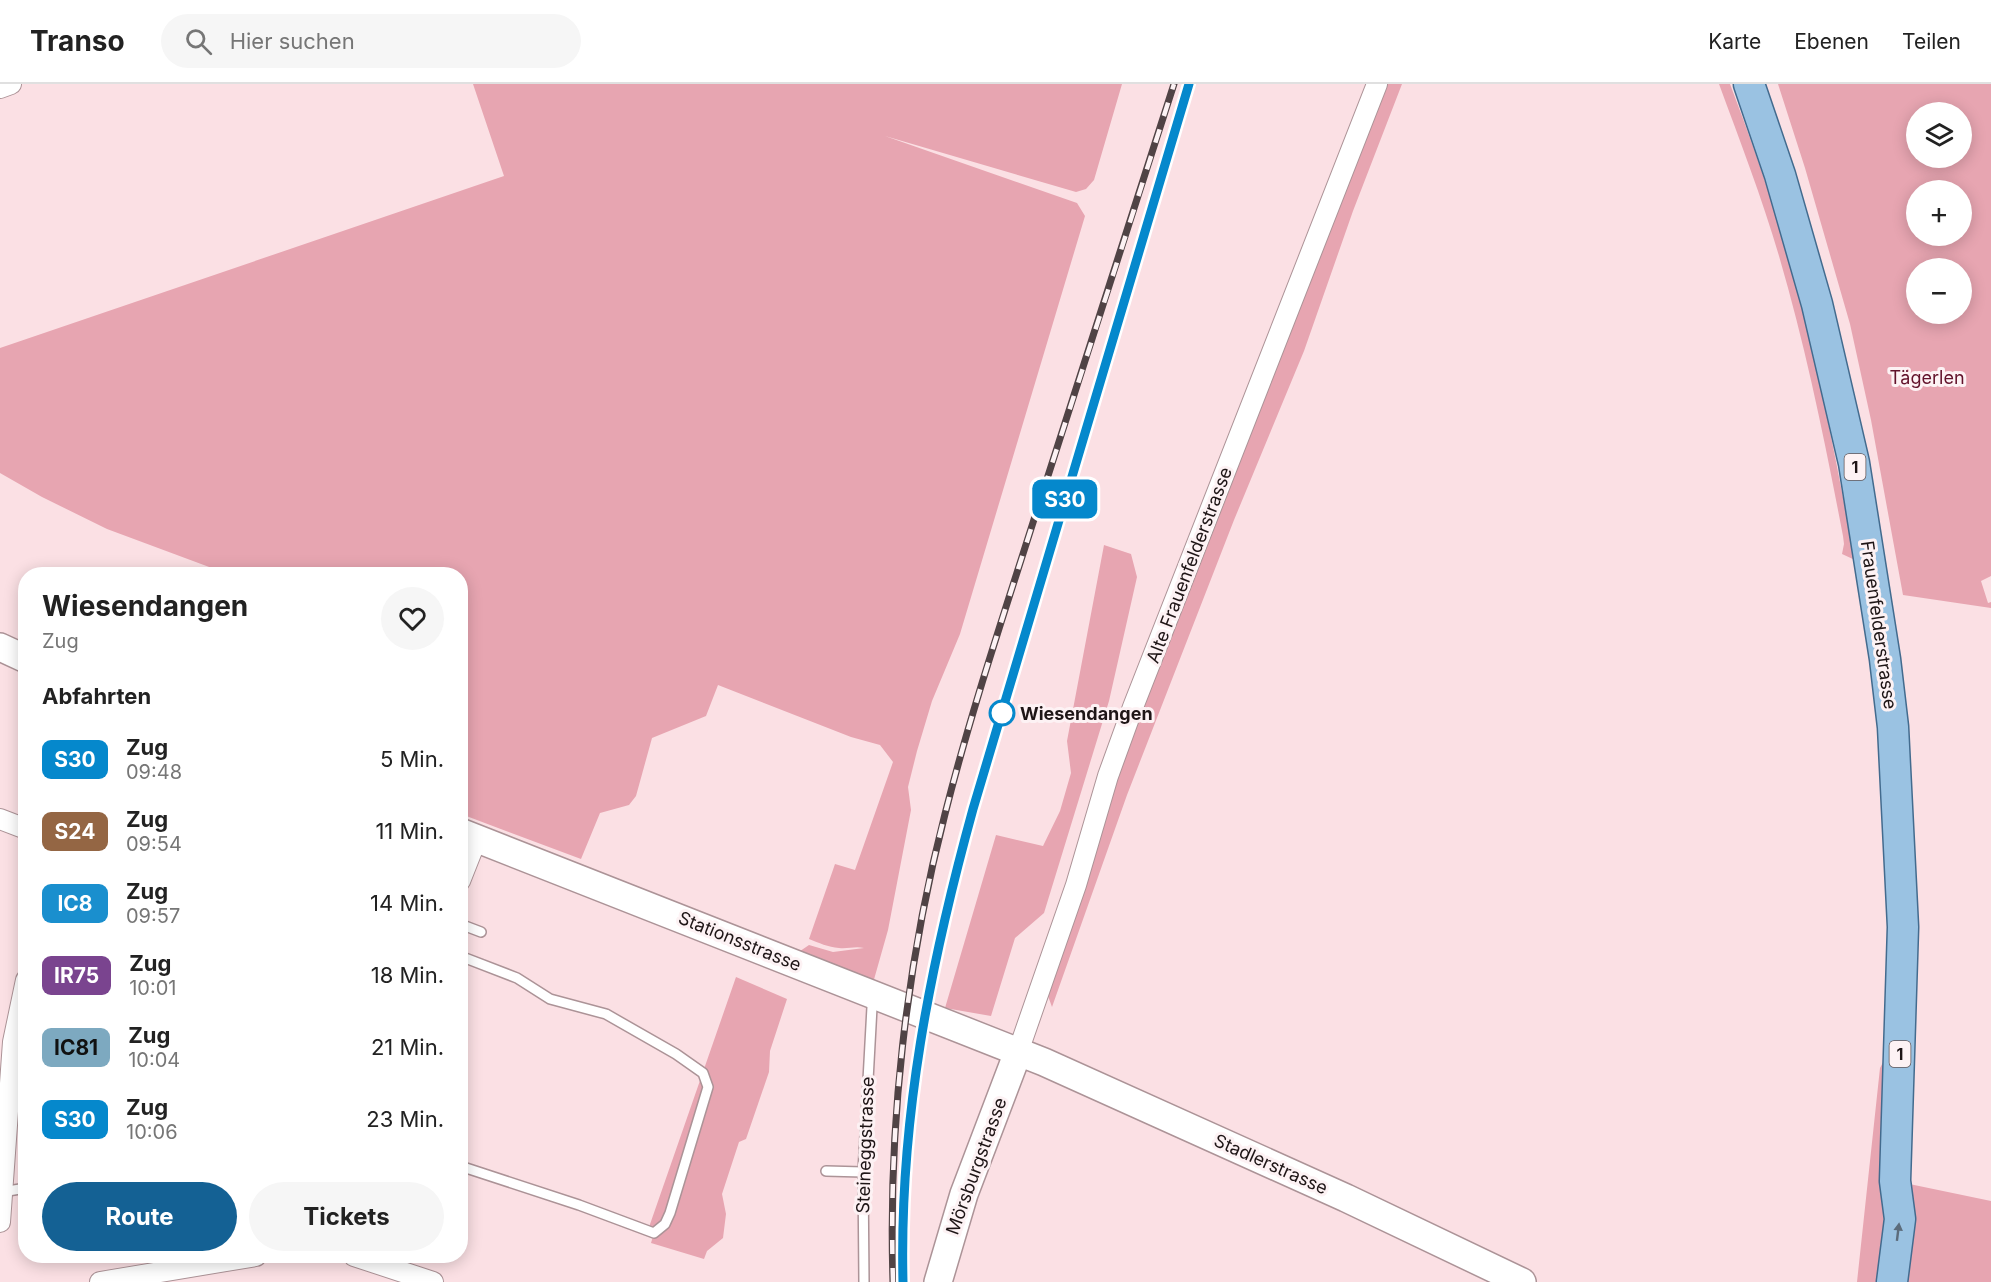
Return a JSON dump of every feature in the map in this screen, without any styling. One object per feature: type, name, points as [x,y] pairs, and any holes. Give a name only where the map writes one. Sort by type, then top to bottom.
[{"type":"main road","name":"Frauenfelderstrasse","points":[[1749,84],[1780,175],[1817,304],[1854,463],[1884,648],[1893,727],[1903,927],[1895,1181],[1900,1219],[1892,1282]]},
{"type":"main road","points":[[0,647],[18,655]]},
{"type":"main road","name":"Stationsstrasse","points":[[469,835],[1018,1052]]},
{"type":"main road","name":"Mörsburgstrasse","points":[[938,1282],[964,1194],[1018,1052]]},
{"type":"main road","name":"Stadlerstrasse","points":[[1018,1052],[1336,1193],[1521,1282]]},
{"type":"main road","name":"Frauenfelderstrasse","points":[[1873,1282],[1880,1216],[1895,1181]]},
{"type":"street","points":[[0,88],[11,84]]},
{"type":"street","name":"Alte Frauenfelderstrasse","points":[[1018,1052],[1076,885],[1108,776],[1133,707],[1377,84]]},
{"type":"street","points":[[0,819],[18,826]]},
{"type":"street","points":[[0,1222],[13,1042],[18,1018]]},
{"type":"street","points":[[100,1282],[214,1263]]},
{"type":"street","points":[[375,1263],[433,1282]]},
{"type":"lane","points":[[468,927],[481,932]]},
{"type":"lane","points":[[468,959],[517,978],[550,999],[606,1014],[703,1072],[708,1087],[670,1213],[665,1224],[654,1233],[579,1204],[468,1169]]},
{"type":"lane","name":"Steineggstrasse","points":[[864,1282],[862,1172],[872,1007]]},
{"type":"lane","points":[[826,1171],[862,1172]]},
{"type":"lane","points":[[2,1192],[18,1189]]},
{"type":"green space","points":[[473,84],[1122,84],[1094,180],[1086,189],[1076,192],[885,136],[1077,203],[1085,216],[960,634],[932,701],[917,751],[908,787],[911,810],[888,930],[873,983],[787,960],[809,945],[833,952],[864,948],[835,947],[809,939],[835,864],[855,870],[893,762],[880,745],[851,737],[718,685],[706,716],[652,738],[636,796],[629,805],[600,813],[581,859],[468,817],[468,567],[209,567],[107,529],[0,473],[0,348],[504,176]]},
{"type":"green space","points":[[1377,84],[1402,84],[1353,211],[1304,351],[1234,520],[1127,795],[1052,1007],[1048,996],[1051,955]]},
{"type":"green space","points":[[1719,84],[1730,84],[1788,252],[1817,371],[1855,560],[1842,554],[1843,536],[1798,325],[1765,213]]},
{"type":"green space","name":"Tägerlen","points":[[1778,84],[1991,84],[1991,576],[1981,581],[1988,603],[1991,602],[1991,608],[1903,595],[1871,420],[1850,324]]},
{"type":"green space","points":[[1104,545],[1131,554],[1137,577],[1109,701],[1044,913],[1015,938],[991,1016],[945,1008],[996,835],[1043,846],[1060,811],[1071,773],[1067,741]]},
{"type":"green space","points":[[736,977],[787,999],[770,1051],[769,1072],[746,1139],[739,1142],[722,1194],[726,1214],[723,1238],[707,1251],[704,1259],[651,1243],[654,1233],[648,1230]]},
{"type":"green space","points":[[1900,1031],[1895,1181],[1991,1201],[1991,1282],[1857,1282],[1880,1068]]},
{"type":"railway","points":[[893,1282],[892,1223],[897,1105],[910,987],[931,871],[955,776],[989,661],[1174,84]]},
{"type":"railway","points":[[903,1282],[905,1181],[915,1080],[932,980],[953,881],[1189,84]]},
{"type":"train","name":"S30","points":[[903,1282],[903,1230],[910,1112],[928,993],[948,900],[1189,84]]},
{"type":"place","name":"Wiesendangen","points":[[1002,713]]}]
